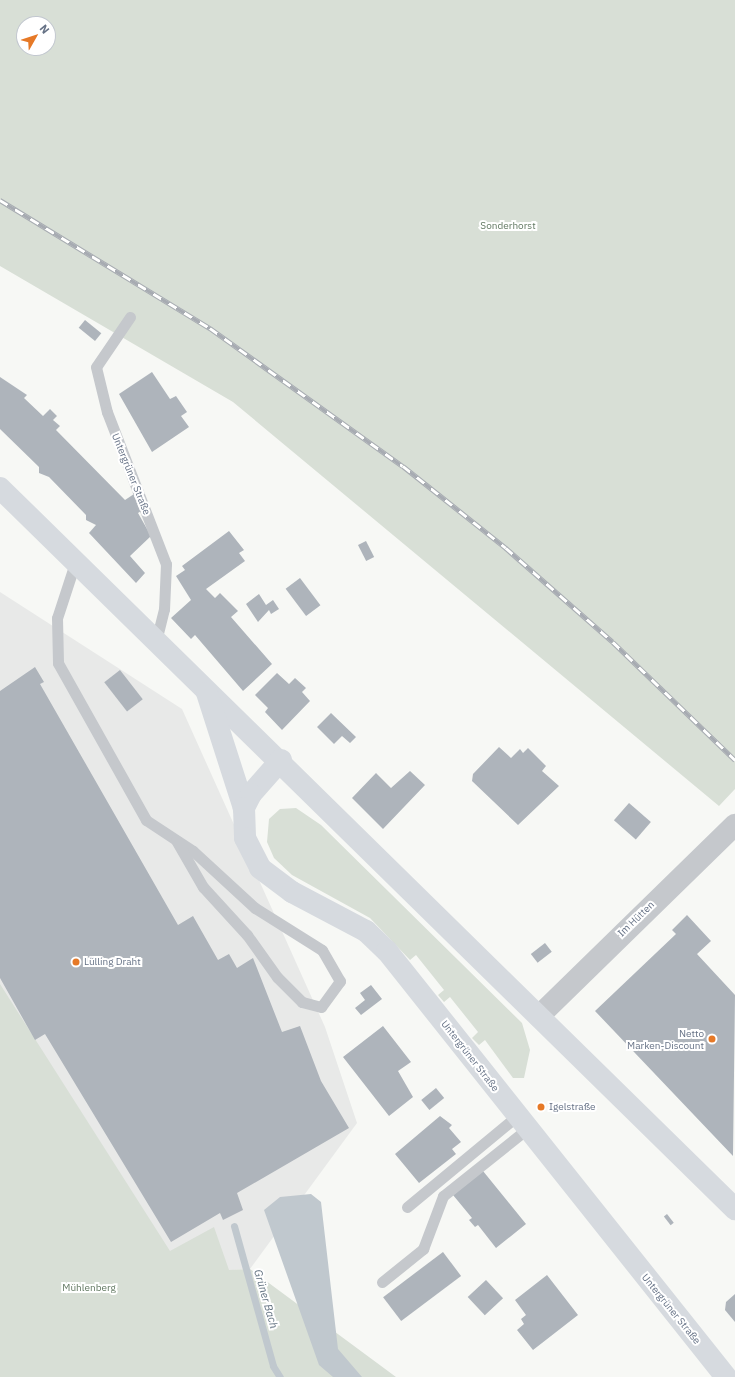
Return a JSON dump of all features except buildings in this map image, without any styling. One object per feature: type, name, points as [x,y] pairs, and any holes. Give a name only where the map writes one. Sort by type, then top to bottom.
[{"type":"main road","points":[[0,488],[76,560],[206,690],[281,760],[735,1209]]},
{"type":"main road","name":"Untergrüner Straße","points":[[206,690],[244,808],[245,838],[260,868],[292,892],[366,931],[387,950],[522,1122],[726,1377]]},
{"type":"main road","points":[[244,808],[251,794],[281,760]]},
{"type":"street","name":"Im Hütten","points":[[539,1016],[735,825]]},
{"type":"lane","name":"Untergrüner Straße","points":[[130,317],[96,367],[112,426],[166,564],[164,609],[156,640]]},
{"type":"lane","points":[[76,560],[57,618],[58,663],[146,820],[176,840],[255,908],[322,950],[340,981],[321,1007],[302,1002],[277,977],[247,935],[203,887],[176,840]]},
{"type":"lane","points":[[407,1207],[522,1122]]},
{"type":"lane","points":[[382,1282],[423,1249],[443,1196],[522,1122]]},
{"type":"shaded area","points":[[0,592],[182,709],[325,1027],[357,1123],[250,1269],[164,1274],[0,1056]]},
{"type":"shaded area","points":[[311,1194],[321,1202],[338,1349],[362,1377],[333,1377],[319,1365],[264,1210],[280,1197]]},
{"type":"green space","name":"Sonderhorst","points":[[0,0],[735,0],[735,789],[719,806],[233,402],[0,266]]},
{"type":"green space","points":[[296,808],[321,825],[522,1023],[530,1050],[524,1078],[513,1078],[485,1040],[479,1045],[472,1038],[478,1032],[450,997],[444,1002],[438,995],[444,990],[416,955],[410,960],[370,918],[292,875],[274,858],[267,842],[269,819],[280,809]]},
{"type":"green space","name":"Mühlenberg","points":[[0,984],[170,1251],[214,1227],[229,1270],[250,1269],[396,1377],[0,1377]]},
{"type":"waterway","name":"Grüner Bach","points":[[234,1226],[273,1366],[280,1377]]},
{"type":"railway","points":[[0,200],[210,328],[403,466],[506,548],[613,642],[735,760]]},
{"type":"place","name":"Lülling Draht","points":[[76,962]]},
{"type":"place","name":"Netto Marken-Discount","points":[[712,1039]]},
{"type":"place","name":"Igelstraße","points":[[541,1107]]}]
